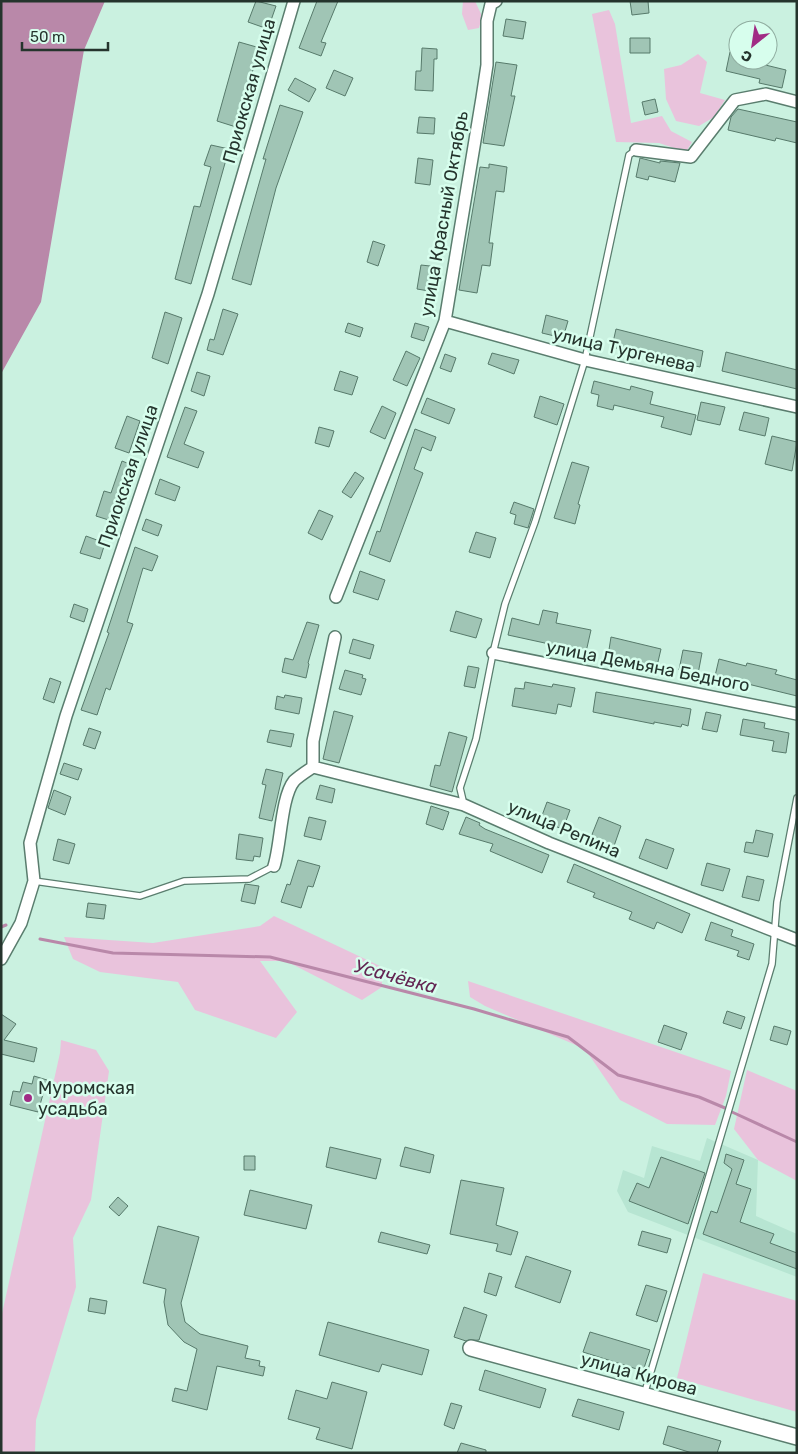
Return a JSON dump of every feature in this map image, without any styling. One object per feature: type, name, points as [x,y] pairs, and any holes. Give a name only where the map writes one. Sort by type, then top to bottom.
[{"type":"street","name":"Приокская улица","points":[[1,960],[21,923],[34,882],[30,843],[66,716],[208,294],[294,1]]},
{"type":"street","name":"улица Красный Октябрь","points":[[336,597],[445,321],[486,73],[487,21],[492,4],[496,1]]},
{"type":"street","points":[[636,150],[691,157],[735,100],[766,94],[797,102]]},
{"type":"street","name":"улица Тургенева","points":[[445,321],[585,360],[797,407]]},
{"type":"street","points":[[274,866],[279,850],[284,808],[294,782],[313,767],[313,741],[335,637]]},
{"type":"street","name":"улица Демьяна Бедного","points":[[493,653],[797,714]]},
{"type":"street","name":"улица Репина","points":[[313,767],[464,805],[549,842],[797,940]]},
{"type":"street","name":"улица Кирова","points":[[471,1348],[797,1437]]},
{"type":"lane","points":[[464,805],[460,788],[476,739],[505,604],[535,522],[585,360],[629,155],[636,150]]},
{"type":"lane","points":[[644,1395],[772,964],[777,902],[797,798]]},
{"type":"lane","points":[[34,882],[140,896],[184,881],[248,880],[274,866]]},
{"type":"shaded area","points":[[1,1],[105,1],[84,50],[41,302],[1,374]]},
{"type":"shaded area","points":[[463,1],[475,1],[482,16],[479,28],[468,30],[462,14]]},
{"type":"shaded area","points":[[609,10],[615,24],[631,123],[662,116],[671,131],[692,142],[686,152],[659,143],[616,142],[592,14]]},
{"type":"shaded area","points":[[698,54],[707,62],[700,93],[725,100],[714,117],[699,126],[676,121],[666,99],[664,69],[681,65]]},
{"type":"shaded area","points":[[274,916],[382,967],[382,987],[362,1000],[286,961],[260,961],[297,1012],[276,1038],[195,1010],[178,982],[100,972],[73,959],[64,937],[153,943],[260,926]]},
{"type":"shaded area","points":[[468,981],[731,1071],[726,1096],[715,1125],[667,1124],[620,1100],[585,1049],[485,1006],[470,997]]},
{"type":"shaded area","points":[[61,1040],[96,1050],[109,1071],[91,1200],[73,1238],[76,1287],[36,1420],[35,1453],[1,1453],[1,1318],[60,1053]]},
{"type":"shaded area","points":[[747,1070],[797,1091],[797,1181],[758,1160],[734,1129]]},
{"type":"shaded area","points":[[707,1138],[758,1160],[756,1216],[797,1234],[797,1277],[628,1212],[617,1191],[623,1170],[644,1178],[652,1146],[700,1161]]},
{"type":"shaded area","points":[[703,1273],[797,1301],[797,1412],[677,1378]]},
{"type":"building","points":[[256,1],[276,6],[268,29],[248,22]]},
{"type":"building","points":[[317,1],[338,1],[321,42],[326,43],[321,56],[299,48]]},
{"type":"building","points":[[630,1],[648,1],[649,13],[632,15]]},
{"type":"building","points":[[506,19],[526,22],[523,39],[503,36]]},
{"type":"building","points":[[630,38],[650,38],[650,53],[630,53]]},
{"type":"building","points":[[239,42],[260,48],[236,127],[217,121]]},
{"type":"building","points":[[422,48],[437,49],[437,59],[434,59],[433,91],[415,90],[416,71],[421,71]]},
{"type":"building","points":[[496,62],[517,65],[511,96],[515,96],[504,146],[483,143]]},
{"type":"building","points":[[728,62],[728,70],[778,70],[778,68],[786,70],[782,88],[759,83],[760,79],[726,71]]},
{"type":"building","points":[[334,70],[353,78],[345,96],[326,88]]},
{"type":"building","points":[[295,78],[316,89],[309,102],[288,90]]},
{"type":"building","points":[[655,99],[658,112],[645,115],[642,102]]},
{"type":"building","points":[[280,105],[303,112],[276,188],[251,285],[232,279],[266,159],[263,159]]},
{"type":"building","points":[[738,109],[797,122],[797,143],[776,138],[775,141],[728,130],[731,117]]},
{"type":"building","points":[[419,117],[435,118],[434,134],[417,133]]},
{"type":"building","points":[[211,145],[229,149],[191,284],[175,279],[194,206],[200,207],[211,167],[204,165]]},
{"type":"building","points":[[418,158],[433,160],[430,185],[415,183]]},
{"type":"building","points":[[640,158],[660,163],[660,161],[680,163],[675,182],[649,176],[648,180],[636,177]]},
{"type":"building","points":[[489,164],[507,167],[504,192],[496,191],[489,243],[493,243],[490,266],[482,265],[477,293],[459,290],[480,167],[489,168]]},
{"type":"building","points":[[373,241],[385,245],[378,266],[367,262]]},
{"type":"building","points":[[421,265],[439,267],[435,292],[417,289]]},
{"type":"building","points":[[223,309],[238,314],[223,355],[207,350],[210,339],[214,340]]},
{"type":"building","points":[[165,312],[182,318],[168,364],[152,358]]},
{"type":"building","points":[[546,315],[568,321],[563,338],[542,333]]},
{"type":"building","points":[[348,323],[363,328],[360,337],[345,332]]},
{"type":"building","points":[[415,323],[429,327],[424,341],[411,337]]},
{"type":"building","points":[[616,329],[703,351],[700,367],[612,347]]},
{"type":"building","points":[[406,351],[420,358],[407,386],[393,380]]},
{"type":"building","points":[[726,352],[797,370],[797,389],[722,371]]},
{"type":"building","points":[[492,353],[519,360],[514,374],[488,364]]},
{"type":"building","points":[[445,354],[456,358],[451,372],[440,368]]},
{"type":"building","points":[[340,371],[358,377],[352,395],[334,390]]},
{"type":"building","points":[[197,372],[210,376],[204,396],[191,391]]},
{"type":"building","points":[[594,381],[630,390],[631,386],[653,392],[650,404],[696,415],[691,435],[661,427],[664,417],[614,405],[613,410],[597,406],[599,395],[591,393]]},
{"type":"building","points":[[540,396],[564,404],[557,425],[534,417]]},
{"type":"building","points":[[427,398],[455,409],[449,424],[421,413]]},
{"type":"building","points":[[701,402],[725,407],[720,425],[697,420]]},
{"type":"building","points":[[382,406],[396,413],[385,439],[370,432]]},
{"type":"building","points":[[185,407],[197,411],[184,444],[204,452],[198,468],[167,457]]},
{"type":"building","points":[[744,412],[769,418],[765,436],[739,430]]},
{"type":"building","points":[[127,416],[140,421],[129,453],[115,448]]},
{"type":"building","points":[[319,427],[334,431],[329,447],[315,443]]},
{"type":"building","points":[[415,429],[436,437],[431,451],[422,447],[414,469],[423,473],[390,562],[369,554],[377,531],[380,532]]},
{"type":"building","points":[[772,436],[797,442],[792,471],[765,464]]},
{"type":"building","points":[[122,461],[132,465],[115,522],[96,516],[104,491],[111,493]]},
{"type":"building","points":[[572,462],[589,467],[578,504],[580,505],[575,524],[554,518]]},
{"type":"building","points":[[355,472],[364,478],[351,498],[342,492]]},
{"type":"building","points":[[160,479],[180,487],[175,501],[155,494]]},
{"type":"building","points":[[514,502],[534,509],[528,528],[514,524],[516,515],[510,513]]},
{"type":"building","points":[[319,510],[333,516],[322,540],[308,533]]},
{"type":"building","points":[[146,519],[162,525],[158,536],[142,530]]},
{"type":"building","points":[[476,532],[496,538],[490,558],[469,552]]},
{"type":"building","points":[[86,536],[105,543],[100,559],[80,553]]},
{"type":"building","points":[[135,547],[158,556],[152,571],[143,568],[127,622],[133,624],[110,690],[106,688],[97,715],[81,710],[109,633],[107,632]]},
{"type":"building","points":[[360,571],[385,580],[378,600],[353,592]]},
{"type":"building","points":[[74,604],[88,609],[84,622],[70,617]]},
{"type":"building","points":[[543,610],[558,613],[556,623],[591,630],[586,652],[508,635],[512,618],[539,625]]},
{"type":"building","points":[[456,611],[482,619],[476,638],[450,631]]},
{"type":"building","points":[[307,622],[319,625],[308,663],[306,678],[282,672],[285,658],[293,660]]},
{"type":"building","points":[[611,637],[661,649],[657,666],[608,656]]},
{"type":"building","points":[[353,639],[374,645],[370,659],[349,653]]},
{"type":"building","points":[[683,650],[702,653],[698,674],[679,670]]},
{"type":"building","points":[[719,659],[746,666],[747,663],[777,670],[775,674],[797,680],[797,696],[715,676]]},
{"type":"building","points":[[468,666],[479,668],[475,688],[464,686]]},
{"type":"building","points":[[345,670],[363,675],[362,678],[366,679],[361,695],[339,689]]},
{"type":"building","points":[[50,678],[61,682],[54,703],[43,699]]},
{"type":"building","points":[[525,682],[552,687],[553,684],[575,688],[571,707],[558,704],[556,714],[512,706],[515,688],[524,689]]},
{"type":"building","points":[[596,692],[691,709],[688,726],[682,724],[681,727],[654,722],[654,724],[593,712]]},
{"type":"building","points":[[285,695],[302,698],[299,714],[275,709],[277,696],[284,698]]},
{"type":"building","points":[[334,711],[353,716],[339,763],[323,759]]},
{"type":"building","points":[[706,712],[721,715],[717,732],[702,729]]},
{"type":"building","points":[[743,719],[765,723],[764,728],[789,733],[786,753],[772,751],[774,741],[740,735]]},
{"type":"building","points":[[89,728],[101,732],[95,749],[83,745]]},
{"type":"building","points":[[270,730],[294,734],[291,747],[267,742]]},
{"type":"building","points":[[449,732],[467,737],[452,792],[430,786],[435,765],[440,766]]},
{"type":"building","points":[[64,763],[82,769],[78,780],[60,774]]},
{"type":"building","points":[[266,769],[283,773],[272,821],[259,818],[266,785],[262,784]]},
{"type":"building","points":[[320,785],[335,789],[332,803],[316,799]]},
{"type":"building","points":[[54,790],[71,797],[65,815],[48,808]]},
{"type":"building","points":[[547,802],[570,810],[563,829],[540,821]]},
{"type":"building","points":[[431,806],[449,812],[443,830],[426,824]]},
{"type":"building","points":[[309,817],[326,821],[321,840],[304,836]]},
{"type":"building","points":[[466,817],[480,823],[479,825],[485,829],[549,855],[542,873],[490,851],[493,844],[459,834]]},
{"type":"building","points":[[599,817],[621,826],[614,846],[591,837]]},
{"type":"building","points":[[756,830],[773,834],[768,857],[744,852],[746,842],[753,843]]},
{"type":"building","points":[[239,834],[263,838],[260,857],[254,856],[253,861],[236,859]]},
{"type":"building","points":[[58,839],[75,844],[69,864],[53,860]]},
{"type":"building","points":[[646,839],[674,849],[667,869],[639,858]]},
{"type":"building","points":[[298,860],[320,866],[313,887],[308,886],[301,908],[281,902],[287,884],[290,885]]},
{"type":"building","points":[[707,863],[730,869],[723,891],[701,885]]},
{"type":"building","points":[[574,864],[690,914],[682,933],[657,922],[654,929],[629,919],[632,912],[593,897],[595,893],[567,882]]},
{"type":"building","points":[[747,876],[764,880],[759,901],[742,897]]},
{"type":"building","points":[[245,884],[259,886],[255,904],[241,901]]},
{"type":"building","points":[[88,903],[106,905],[104,919],[86,917]]},
{"type":"building","points":[[711,922],[733,930],[731,936],[754,944],[749,960],[737,956],[739,951],[705,940]]},
{"type":"building","points":[[727,1011],[745,1017],[741,1029],[723,1023]]},
{"type":"building","points":[[1,1014],[16,1024],[4,1040],[37,1048],[34,1062],[1,1054]]},
{"type":"building","points":[[664,1025],[687,1033],[681,1050],[658,1042]]},
{"type":"building","points":[[774,1026],[791,1031],[787,1045],[770,1040]]},
{"type":"building","points":[[34,1076],[47,1080],[38,1112],[10,1105],[13,1091],[20,1092],[23,1082],[32,1084]]},
{"type":"building","points":[[330,1147],[381,1159],[376,1179],[326,1167]]},
{"type":"building","points":[[405,1147],[434,1155],[430,1173],[400,1166]]},
{"type":"building","points":[[726,1154],[744,1160],[736,1184],[751,1189],[740,1222],[774,1234],[770,1243],[797,1253],[797,1269],[703,1234],[711,1211],[717,1213],[732,1169],[724,1163]]},
{"type":"building","points":[[244,1156],[255,1156],[255,1170],[244,1170]]},
{"type":"building","points":[[661,1157],[705,1173],[688,1224],[629,1201],[637,1183],[649,1188]]},
{"type":"building","points":[[461,1180],[504,1188],[496,1225],[518,1232],[511,1255],[496,1251],[498,1244],[450,1234]]},
{"type":"building","points":[[250,1190],[312,1205],[306,1229],[244,1215]]},
{"type":"building","points":[[118,1197],[128,1206],[119,1216],[109,1207]]},
{"type":"building","points":[[158,1226],[199,1237],[181,1303],[185,1322],[200,1334],[248,1346],[245,1358],[260,1361],[259,1366],[265,1367],[263,1376],[217,1366],[207,1410],[172,1401],[175,1388],[187,1391],[197,1349],[184,1342],[168,1325],[164,1302],[166,1289],[143,1283]]},
{"type":"building","points":[[642,1231],[671,1239],[667,1253],[638,1245]]},
{"type":"building","points":[[381,1232],[430,1245],[427,1254],[378,1242]]},
{"type":"building","points":[[526,1256],[571,1271],[560,1303],[515,1287]]},
{"type":"building","points":[[489,1273],[502,1277],[496,1296],[484,1292]]},
{"type":"building","points":[[646,1285],[667,1291],[657,1322],[636,1315]]},
{"type":"building","points":[[90,1298],[107,1301],[105,1314],[88,1311]]},
{"type":"building","points":[[464,1307],[487,1315],[479,1340],[466,1341],[454,1337]]},
{"type":"building","points":[[328,1322],[429,1350],[422,1375],[382,1364],[379,1372],[319,1355]]},
{"type":"building","points":[[590,1332],[650,1350],[643,1371],[583,1352]]},
{"type":"building","points":[[485,1370],[546,1389],[540,1408],[479,1390]]},
{"type":"building","points":[[332,1382],[367,1392],[352,1449],[316,1439],[320,1428],[288,1419],[296,1390],[327,1399]]},
{"type":"building","points":[[578,1399],[624,1412],[619,1430],[572,1416]]},
{"type":"building","points":[[451,1403],[462,1406],[454,1429],[444,1425]]},
{"type":"building","points":[[668,1426],[721,1441],[717,1453],[692,1453],[663,1444]]},
{"type":"building","points":[[461,1443],[486,1450],[486,1453],[457,1453]]},
{"type":"waterway","name":"Усачёвка","points":[[1,927],[6,925]]},
{"type":"waterway","name":"Усачёвка","points":[[40,939],[113,953],[270,957],[474,1009],[568,1037],[618,1075],[699,1097],[725,1108]]},
{"type":"waterway","name":"Усачёвка","points":[[732,1112],[797,1142]]},
{"type":"place","name":"Муромская усадьба","points":[[28,1098]]}]
